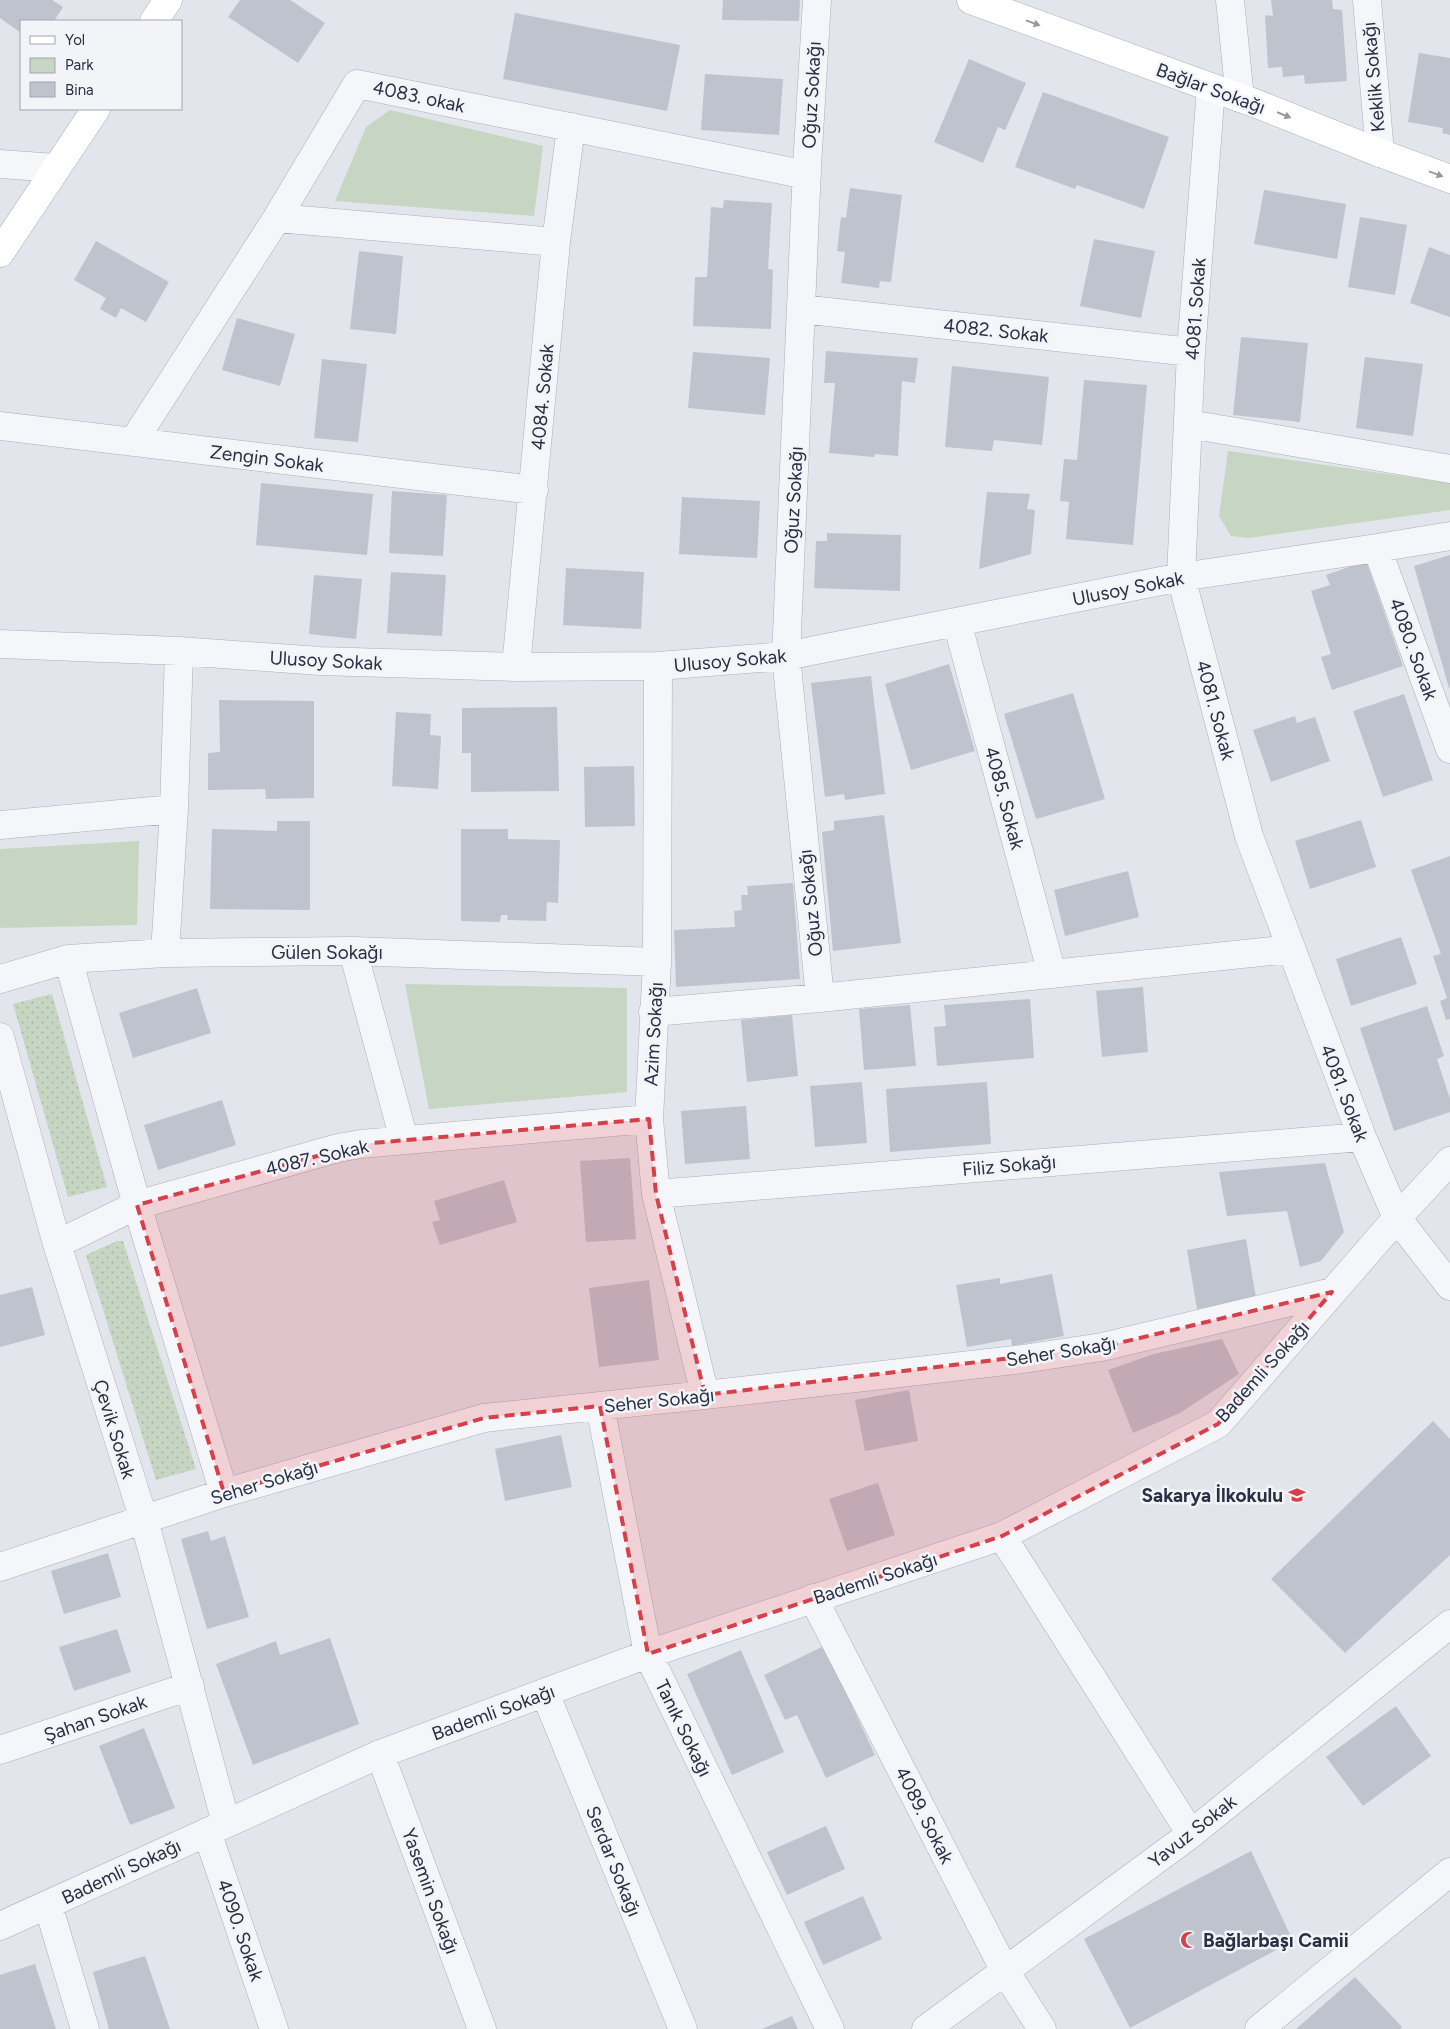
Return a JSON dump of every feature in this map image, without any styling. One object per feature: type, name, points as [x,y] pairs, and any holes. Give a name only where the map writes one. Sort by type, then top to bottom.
[{"type":"main road","points":[[155,20],[168,0]]},
{"type":"main road","name":"Bağlar Sokağı","points":[[985,3],[1450,179]]},
{"type":"main road","points":[[0,253],[95,110]]},
{"type":"street","name":"Oğuz Sokağı","points":[[817,0],[807,175],[786,656],[820,998]]},
{"type":"street","points":[[1230,0],[1240,98]]},
{"type":"street","name":"Keklik Sokağı","points":[[1367,0],[1380,153]]},
{"type":"street","name":"4083. okak","points":[[133,442],[277,218],[357,84],[807,175]]},
{"type":"street","name":"4081. Sokak","points":[[1210,88],[1192,352],[1181,576],[1249,836],[1290,948],[1362,1136],[1397,1218],[1450,1286]]},
{"type":"street","name":"4084. Sokak","points":[[516,667],[556,242],[571,127]]},
{"type":"street","points":[[0,164],[56,168]]},
{"type":"street","points":[[277,218],[556,242]]},
{"type":"street","name":"4082. Sokak","points":[[801,309],[1192,352]]},
{"type":"street","points":[[1189,424],[1450,469]]},
{"type":"street","name":"Zengin Sokak","points":[[0,426],[534,490]]},
{"type":"street","name":"Ulusoy Sokak","points":[[0,644],[179,651],[320,661],[516,667],[658,666],[786,656],[1181,576],[1450,536]]},
{"type":"street","name":"4080. Sokak","points":[[1377,548],[1450,749]]},
{"type":"street","name":"4085. Sokak","points":[[958,622],[1052,974]]},
{"type":"street","points":[[165,953],[174,809],[179,651]]},
{"type":"street","name":"Azim Sokağı","points":[[658,666],[656,962],[649,1119],[656,1194],[705,1396]]},
{"type":"street","points":[[0,825],[174,809]]},
{"type":"street","points":[[653,1012],[820,998],[1290,948]]},
{"type":"street","points":[[353,951],[404,1140]]},
{"type":"street","name":"Gülen Sokağı","points":[[0,979],[68,959],[165,953],[353,951],[656,962]]},
{"type":"street","points":[[68,959],[137,1205],[224,1493]]},
{"type":"street","name":"Çevik Sokak","points":[[0,1036],[57,1244],[144,1520],[190,1686],[217,1827]]},
{"type":"street","name":"4087. Sokak","points":[[57,1244],[137,1205],[338,1148],[361,1144],[649,1119]]},
{"type":"street","name":"Filiz Sokağı","points":[[656,1194],[1362,1136]]},
{"type":"street","name":"Bademli Sokağı","points":[[0,1926],[380,1754],[648,1654],[1002,1536],[1218,1424],[1397,1218],[1450,1161]]},
{"type":"street","name":"Seher Sokağı","points":[[0,1567],[224,1493],[484,1418],[705,1396],[1023,1359],[1102,1347],[1332,1292]]},
{"type":"street","name":"Tanık Sokağı","points":[[600,1406],[648,1654],[830,2029]]},
{"type":"street","points":[[1002,1536],[1191,1834]]},
{"type":"street","name":"4089. Sokak","points":[[813,1598],[1004,1971],[1042,2029]]},
{"type":"street","name":"Yavuz Sokak","points":[[926,2029],[1191,1834],[1450,1624]]},
{"type":"street","name":"Şahan Sokak","points":[[0,1750],[190,1686]]},
{"type":"street","name":"Serdar Sokağı","points":[[545,1694],[683,2029]]},
{"type":"street","name":"Yasemin Sokağı","points":[[380,1754],[482,2029]]},
{"type":"street","name":"4090. Sokak","points":[[217,1827],[274,2029]]},
{"type":"street","points":[[1259,2029],[1450,1872]]},
{"type":"street","points":[[48,1905],[85,2029]]},
{"type":"highlighted area","points":[[649,1119],[656,1194],[705,1395],[1102,1347],[1332,1292],[1218,1424],[1002,1536],[648,1654],[600,1406],[484,1418],[224,1493],[137,1205],[361,1144]]},
{"type":"green space","points":[[390,110],[543,146],[534,216],[335,201],[366,127]]},
{"type":"green space","points":[[1228,451],[1450,483],[1450,510],[1249,538],[1231,536],[1219,516]]},
{"type":"green space","points":[[139,841],[137,925],[0,928],[0,849]]},
{"type":"green space","points":[[405,984],[627,988],[627,1092],[429,1109]]},
{"type":"green space","points":[[52,994],[107,1187],[68,1197],[13,1004]]},
{"type":"green space","points":[[117,1241],[123,1241],[196,1469],[156,1480],[86,1255]]},
{"type":"building","points":[[0,0],[52,0],[63,7],[55,20],[20,20],[20,32],[0,18]]},
{"type":"building","points":[[240,0],[290,0],[325,23],[298,63],[228,17]]},
{"type":"building","points":[[723,0],[800,0],[799,21],[722,20]]},
{"type":"building","points":[[1271,0],[1332,0],[1333,9],[1342,10],[1347,81],[1305,84],[1304,75],[1283,77],[1282,67],[1268,68],[1265,15],[1273,16]]},
{"type":"building","points":[[515,13],[680,45],[667,111],[503,79]]},
{"type":"building","points":[[1419,53],[1450,58],[1450,135],[1442,133],[1443,128],[1408,122]]},
{"type":"building","points":[[969,59],[1026,83],[1005,130],[998,127],[983,163],[934,142]]},
{"type":"building","points":[[705,74],[783,79],[779,135],[701,130]]},
{"type":"building","points":[[1043,92],[1169,137],[1144,209],[1077,185],[1075,189],[1015,167]]},
{"type":"building","points":[[850,188],[902,195],[891,282],[880,281],[879,288],[841,283],[845,252],[837,251],[841,217],[846,218]]},
{"type":"building","points":[[1264,190],[1346,204],[1337,259],[1254,244]]},
{"type":"building","points":[[724,200],[772,203],[768,269],[773,270],[771,329],[693,326],[695,277],[707,277],[711,207],[723,208]]},
{"type":"building","points":[[1360,217],[1407,225],[1395,295],[1348,287]]},
{"type":"building","points":[[1094,239],[1155,251],[1141,318],[1080,306]]},
{"type":"building","points":[[96,241],[169,282],[146,322],[121,308],[116,318],[100,309],[106,298],[74,280]]},
{"type":"building","points":[[1429,247],[1450,255],[1450,317],[1410,303]]},
{"type":"building","points":[[359,251],[403,256],[396,334],[350,329]]},
{"type":"building","points":[[237,318],[295,334],[280,386],[222,370]]},
{"type":"building","points":[[1241,337],[1308,343],[1300,422],[1233,415]]},
{"type":"building","points":[[826,351],[918,358],[915,383],[902,381],[898,456],[875,454],[874,457],[829,453],[835,383],[824,383]]},
{"type":"building","points":[[693,352],[770,358],[765,415],[688,408]]},
{"type":"building","points":[[1365,357],[1423,364],[1413,436],[1356,428]]},
{"type":"building","points":[[322,359],[367,364],[358,442],[314,438]]},
{"type":"building","points":[[952,366],[1049,377],[1042,445],[994,440],[992,451],[945,447]]},
{"type":"building","points":[[1084,380],[1147,385],[1133,545],[1066,539],[1069,502],[1060,501],[1064,459],[1077,460]]},
{"type":"building","points":[[261,483],[373,494],[367,555],[256,545]]},
{"type":"building","points":[[392,491],[447,495],[443,556],[389,553]]},
{"type":"building","points":[[987,492],[1030,494],[1027,509],[1035,510],[1031,554],[979,569]]},
{"type":"building","points":[[682,497],[760,501],[757,558],[679,554]]},
{"type":"building","points":[[827,533],[901,535],[900,591],[814,588],[816,541],[827,541]]},
{"type":"building","points":[[1450,555],[1450,688],[1449,688],[1414,566]]},
{"type":"building","points":[[1366,561],[1403,666],[1332,690],[1321,657],[1331,654],[1311,591],[1330,585],[1326,575]]},
{"type":"building","points":[[566,568],[644,572],[641,629],[563,625]]},
{"type":"building","points":[[391,572],[446,575],[442,636],[387,633]]},
{"type":"building","points":[[314,575],[362,579],[356,639],[309,634]]},
{"type":"building","points":[[949,664],[975,751],[911,770],[885,684]]},
{"type":"building","points":[[871,676],[885,794],[845,800],[844,794],[825,797],[811,683]]},
{"type":"building","points":[[1073,693],[1105,799],[1036,819],[1004,714]]},
{"type":"building","points":[[1404,694],[1433,780],[1383,797],[1353,711]]},
{"type":"building","points":[[219,700],[314,701],[314,798],[266,799],[265,789],[208,790],[208,753],[220,752]]},
{"type":"building","points":[[557,707],[559,791],[471,792],[471,753],[462,753],[462,708]]},
{"type":"building","points":[[396,712],[431,714],[430,735],[441,736],[438,789],[392,786]]},
{"type":"building","points":[[1295,716],[1297,723],[1315,717],[1330,761],[1271,782],[1253,730]]},
{"type":"building","points":[[634,766],[635,826],[585,827],[584,767]]},
{"type":"building","points":[[884,815],[901,943],[833,951],[822,832],[834,830],[834,821]]},
{"type":"building","points":[[1361,820],[1376,867],[1310,889],[1295,841]]},
{"type":"building","points":[[277,821],[310,821],[310,910],[210,909],[212,829],[277,831]]},
{"type":"building","points":[[461,829],[508,829],[508,839],[560,840],[558,903],[547,902],[546,921],[507,920],[508,915],[501,915],[500,922],[461,921]]},
{"type":"building","points":[[1450,856],[1450,1019],[1446,1020],[1440,1001],[1447,998],[1433,956],[1441,954],[1411,870]]},
{"type":"building","points":[[1128,871],[1139,917],[1065,936],[1054,890]]},
{"type":"building","points":[[793,883],[800,979],[676,987],[674,930],[735,927],[734,911],[742,910],[741,895],[748,895],[747,886]]},
{"type":"building","points":[[1401,937],[1417,984],[1351,1006],[1336,959]]},
{"type":"building","points":[[1143,987],[1148,1052],[1102,1057],[1096,991]]},
{"type":"building","points":[[197,988],[211,1033],[133,1058],[119,1013]]},
{"type":"building","points":[[1030,999],[1034,1058],[937,1066],[934,1027],[946,1026],[944,1005]]},
{"type":"building","points":[[910,1005],[916,1066],[864,1070],[859,1009]]},
{"type":"building","points":[[1427,1006],[1444,1056],[1437,1059],[1450,1099],[1450,1112],[1394,1131],[1360,1028]]},
{"type":"building","points":[[792,1015],[798,1076],[747,1082],[741,1020]]},
{"type":"building","points":[[862,1082],[867,1143],[815,1147],[810,1086]]},
{"type":"building","points":[[987,1082],[991,1144],[890,1152],[886,1089]]},
{"type":"building","points":[[222,1100],[236,1145],[158,1170],[144,1125]]},
{"type":"building","points":[[746,1106],[750,1159],[685,1164],[681,1111]]},
{"type":"building","points":[[630,1158],[636,1239],[586,1242],[580,1161]]},
{"type":"building","points":[[1325,1163],[1344,1232],[1321,1261],[1300,1267],[1287,1211],[1227,1216],[1219,1172]]},
{"type":"building","points":[[504,1180],[517,1222],[440,1245],[432,1222],[440,1220],[434,1201]]},
{"type":"building","points":[[1246,1239],[1256,1298],[1197,1309],[1187,1250]]},
{"type":"building","points":[[1052,1274],[1064,1336],[1012,1346],[1011,1339],[967,1347],[956,1285],[1000,1278],[1000,1284]]},
{"type":"building","points":[[649,1280],[659,1360],[599,1367],[589,1288]]},
{"type":"building","points":[[32,1287],[45,1335],[0,1347],[0,1295]]},
{"type":"building","points":[[1222,1339],[1239,1374],[1180,1413],[1133,1433],[1108,1370],[1154,1354]]},
{"type":"building","points":[[909,1390],[918,1441],[865,1451],[855,1400]]},
{"type":"building","points":[[1433,1421],[1450,1439],[1450,1555],[1345,1653],[1271,1579]]},
{"type":"building","points":[[561,1435],[572,1487],[505,1501],[495,1449]]},
{"type":"building","points":[[878,1483],[895,1535],[847,1551],[829,1499]]},
{"type":"building","points":[[208,1531],[211,1541],[225,1536],[249,1617],[207,1629],[181,1539]]},
{"type":"building","points":[[108,1553],[121,1597],[64,1614],[51,1571]]},
{"type":"building","points":[[117,1629],[131,1672],[74,1691],[59,1647]]},
{"type":"building","points":[[330,1638],[359,1724],[253,1765],[216,1664],[276,1641],[280,1655]]},
{"type":"building","points":[[824,1646],[875,1755],[826,1778],[797,1715],[785,1720],[764,1675]]},
{"type":"building","points":[[741,1650],[784,1752],[732,1775],[687,1674]]},
{"type":"building","points":[[1396,1706],[1431,1756],[1363,1806],[1326,1757]]},
{"type":"building","points":[[144,1728],[175,1808],[130,1825],[99,1746]]},
{"type":"building","points":[[826,1826],[845,1869],[787,1895],[767,1852]]},
{"type":"building","name":"Bağlarbaşı Camii","points":[[1251,1851],[1293,1941],[1130,2028],[1084,1939]]},
{"type":"building","points":[[863,1896],[882,1939],[823,1965],[804,1922]]},
{"type":"building","points":[[145,1956],[170,2029],[109,2029],[93,1972]]},
{"type":"building","points":[[35,1964],[56,2029],[0,2029],[0,1975]]},
{"type":"building","points":[[1355,1977],[1402,2027],[1400,2029],[1296,2029]]},
{"type":"building","points":[[792,2016],[798,2029],[762,2029]]},
{"type":"place","name":"Sakarya İlkokulu","points":[[1297,1495]]},
{"type":"place","name":"Bağlarbaşı Camii","points":[[1189,1940]]}]
